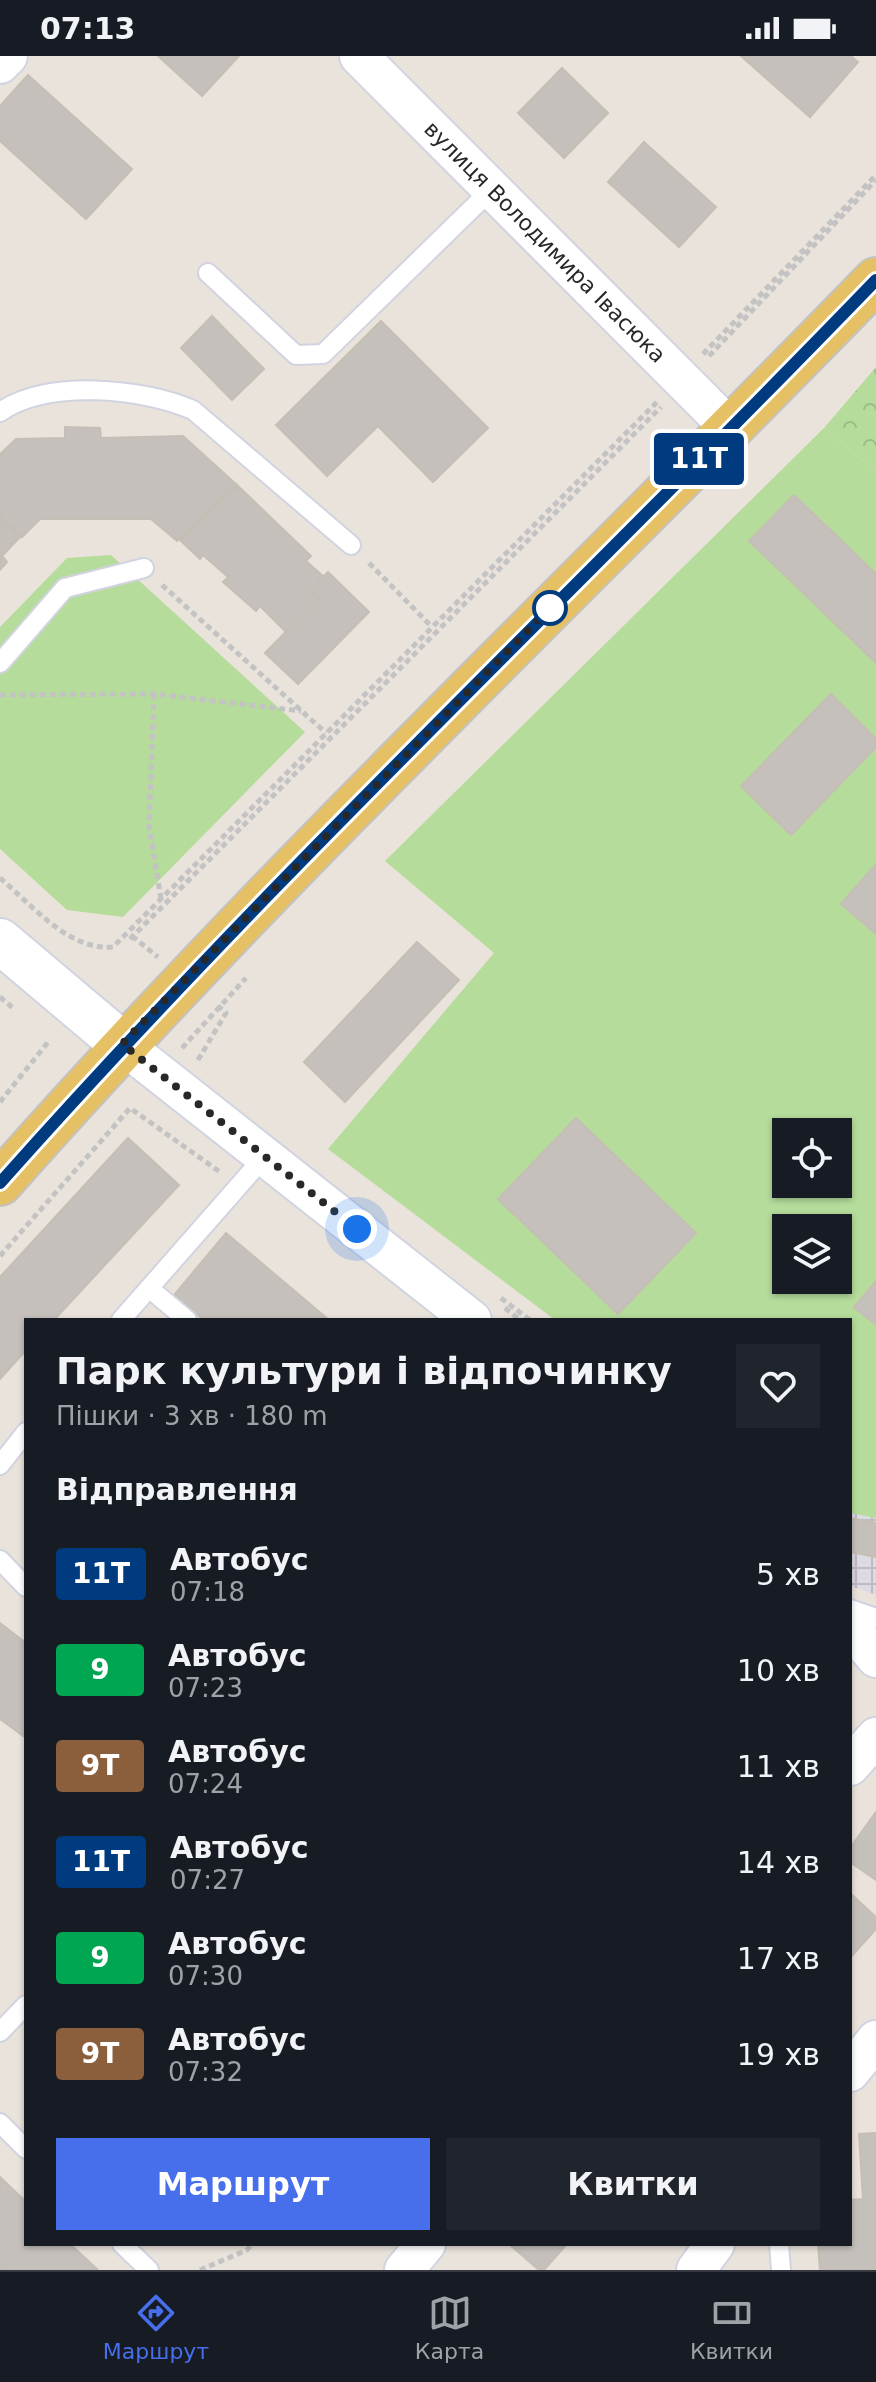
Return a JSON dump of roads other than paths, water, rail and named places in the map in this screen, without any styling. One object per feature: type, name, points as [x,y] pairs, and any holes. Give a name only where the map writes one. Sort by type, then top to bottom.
[{"type":"main road","points":[[0,1183],[122,1044],[185,979],[876,280]]},
{"type":"main road","points":[[0,941],[122,1044]]},
{"type":"street","points":[[0,64],[8,56]]},
{"type":"street","name":"вулиця Володимира Івасюка","points":[[359,56],[730,428]]},
{"type":"street","points":[[122,1044],[265,1156],[484,1310]]},
{"type":"street","points":[[852,1629],[876,1658]]},
{"type":"street","points":[[852,1764],[876,1737]]},
{"type":"street","points":[[404,2270],[424,2246]]},
{"type":"street","points":[[696,2270],[714,2246]]},
{"type":"lane","points":[[208,273],[296,355],[323,354],[492,189]]},
{"type":"lane","points":[[0,412],[16,401],[51,394],[114,391],[164,397],[193,410],[351,545]]},
{"type":"lane","points":[[0,663],[65,588],[144,568]]},
{"type":"lane","points":[[123,1318],[265,1156]]},
{"type":"lane","points":[[149,1288],[185,1318]]},
{"type":"lane","points":[[0,1465],[24,1435]]},
{"type":"lane","points":[[0,1560],[24,1585]]},
{"type":"lane","points":[[852,1610],[876,1618]]},
{"type":"lane","points":[[0,2032],[24,2007]]},
{"type":"lane","points":[[0,2123],[24,2147]]},
{"type":"lane","points":[[124,2246],[149,2270]]},
{"type":"lane","points":[[779,2246],[781,2270]]}]
